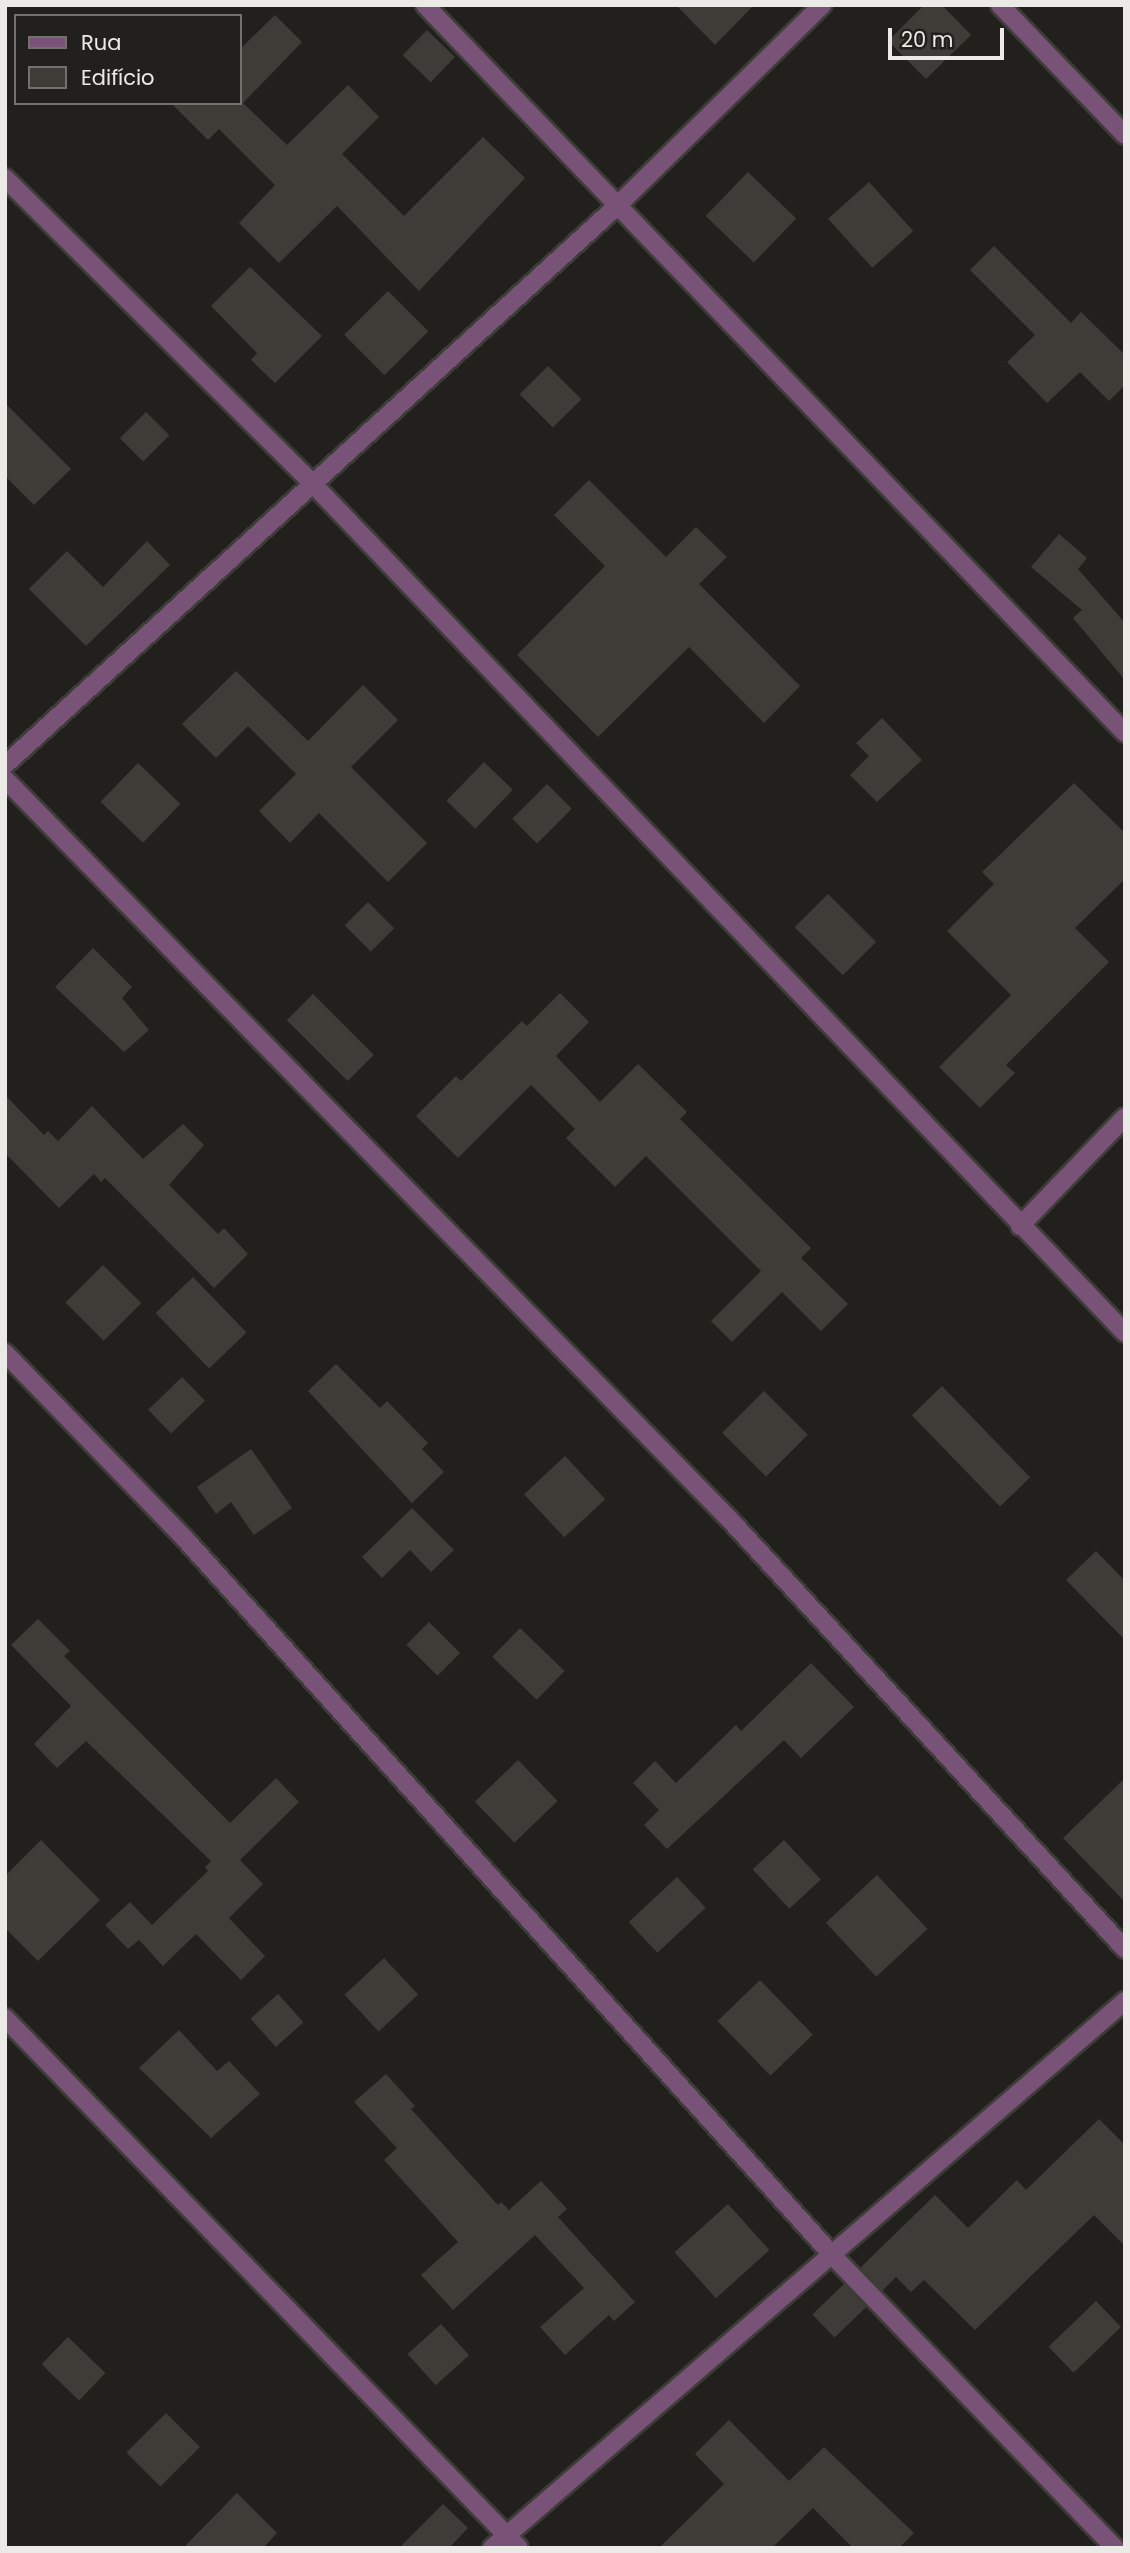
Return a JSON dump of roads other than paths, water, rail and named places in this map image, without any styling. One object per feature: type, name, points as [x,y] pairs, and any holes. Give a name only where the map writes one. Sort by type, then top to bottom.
[{"type":"street","points":[[425,5],[1125,733]]},
{"type":"street","points":[[5,765],[618,205],[822,5]]},
{"type":"street","points":[[1000,5],[1125,135]]},
{"type":"street","points":[[5,178],[312,483],[1125,1333]]},
{"type":"street","points":[[5,779],[730,1521],[1125,1950]]},
{"type":"street","points":[[1020,1226],[1125,1118]]},
{"type":"street","points":[[5,1353],[186,1540],[834,2257],[1115,2548]]},
{"type":"street","points":[[492,2548],[834,2257],[1125,2001]]},
{"type":"street","points":[[5,2018],[519,2548]]}]
